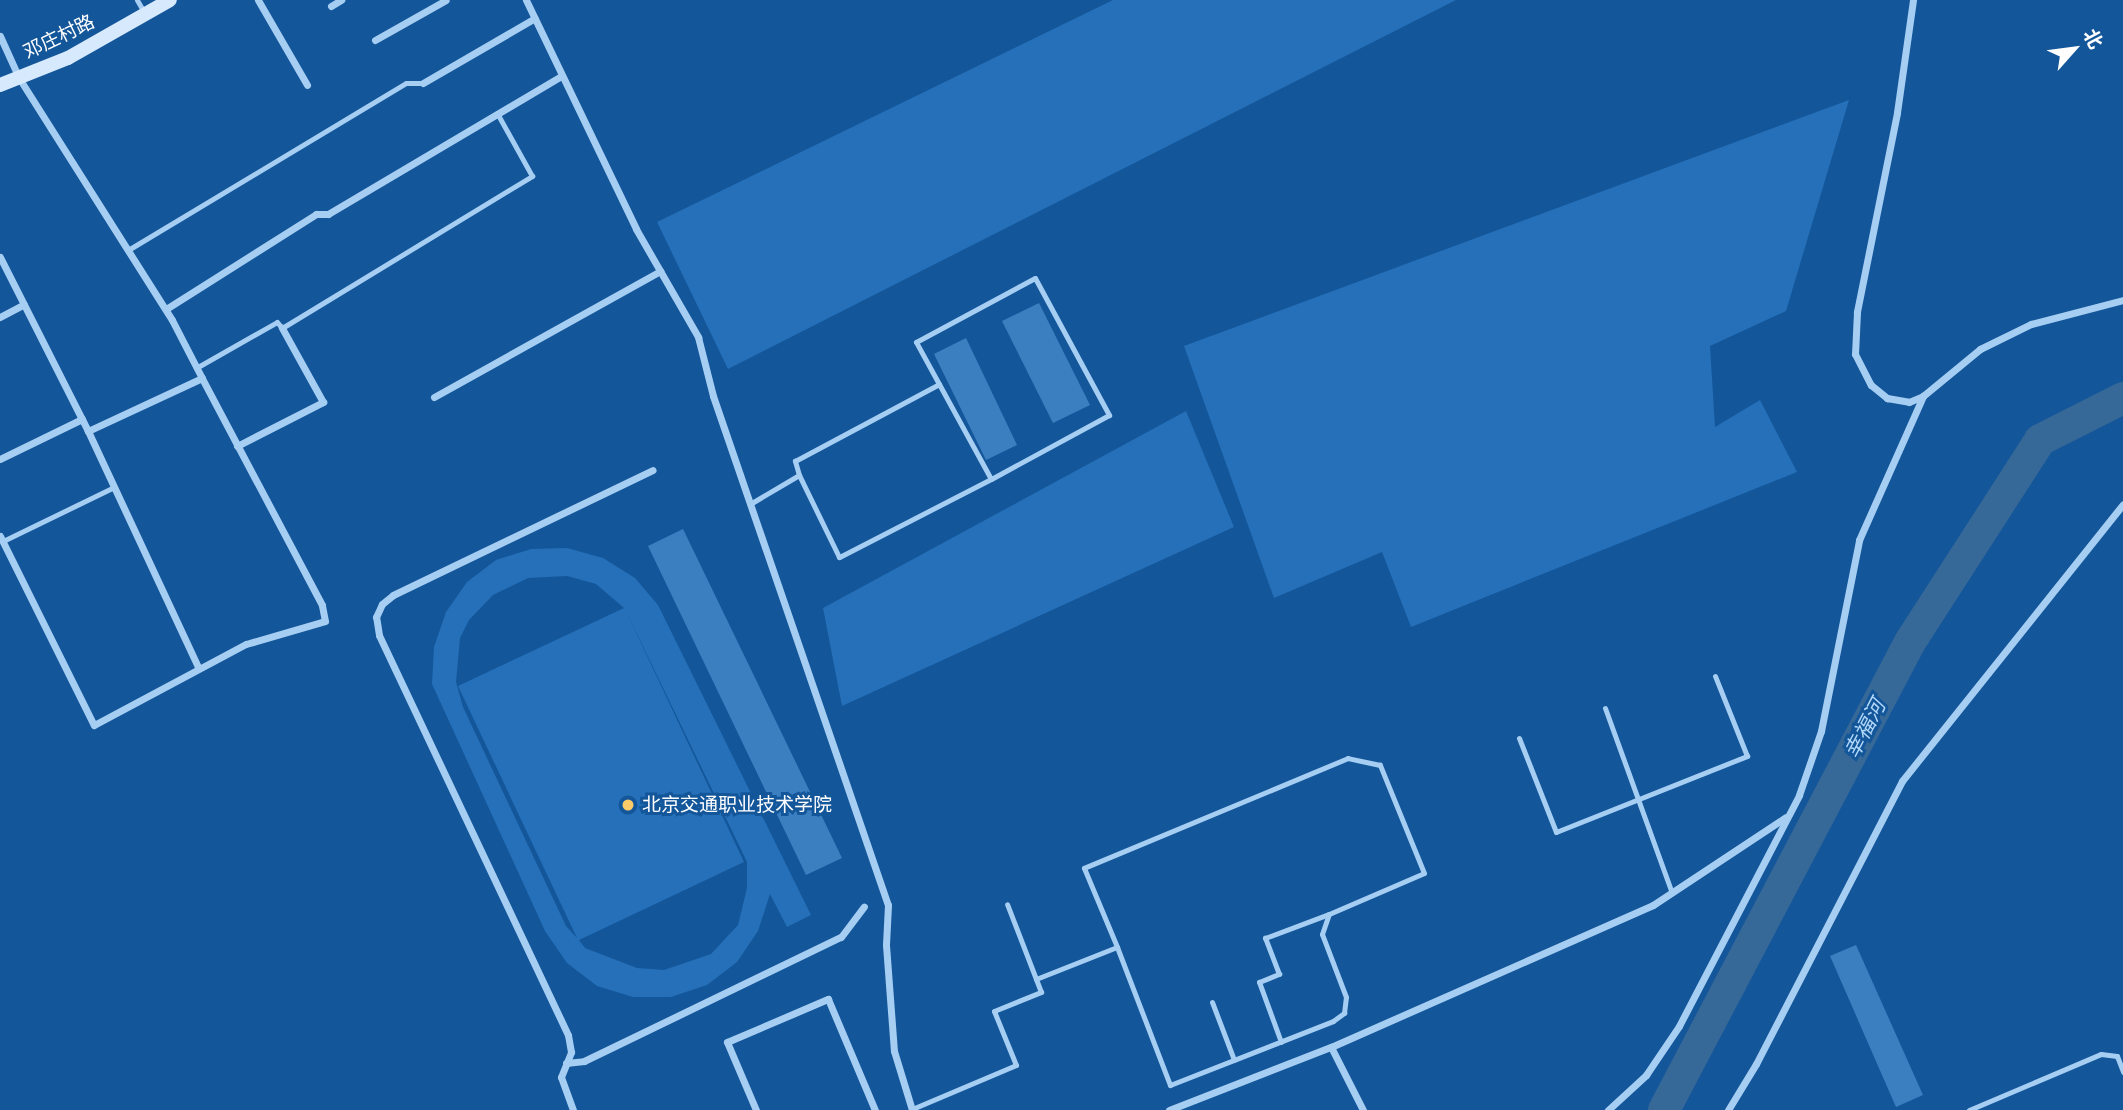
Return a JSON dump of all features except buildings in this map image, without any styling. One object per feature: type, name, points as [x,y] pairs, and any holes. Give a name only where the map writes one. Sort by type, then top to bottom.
[{"type":"street","name":"邓庄村路","points":[[0,85],[68,58],[170,0]]},
{"type":"street","points":[[258,0],[307,85]]},
{"type":"street","points":[[331,5],[341,0]]},
{"type":"street","points":[[375,40],[446,0]]},
{"type":"street","points":[[526,0],[660,271],[698,337],[750,504],[888,905],[886,945],[894,1051],[912,1109]]},
{"type":"street","points":[[1913,0],[1897,113],[1857,312],[1856,354],[1871,385],[1888,398],[1909,402],[1923,396],[1980,349],[2031,324],[2123,300]]},
{"type":"street","points":[[423,83],[534,18]]},
{"type":"street","points":[[0,37],[19,78],[166,309],[322,605],[325,621],[246,643],[94,725],[1,539]]},
{"type":"street","points":[[166,309],[317,214],[328,214],[561,75]]},
{"type":"street","points":[[0,257],[88,431],[198,667]]},
{"type":"street","points":[[434,397],[660,271]]},
{"type":"street","points":[[0,317],[24,304]]},
{"type":"street","points":[[237,446],[323,402],[282,328]]},
{"type":"street","points":[[88,431],[202,378]]},
{"type":"street","points":[[1608,1110],[1646,1075],[1679,1026],[1789,814],[1821,731],[1860,540],[1923,396]]},
{"type":"street","points":[[0,459],[82,419]]},
{"type":"street","points":[[573,1110],[561,1077],[571,1052],[568,1035],[379,635],[376,617],[382,604],[393,595],[653,470]]},
{"type":"street","points":[[1728,1110],[1756,1064],[1902,781],[2123,504]]},
{"type":"street","points":[[1168,1110],[1331,1046],[1672,893],[1789,814]]},
{"type":"street","points":[[566,1063],[584,1061],[841,937],[864,907]]},
{"type":"street","points":[[756,1110],[727,1042],[828,999],[875,1110]]},
{"type":"street","points":[[1331,1046],[1363,1110]]},
{"type":"lane","points":[[137,0],[145,14]]},
{"type":"lane","points":[[128,250],[406,83],[423,83]]},
{"type":"lane","points":[[196,368],[277,322],[282,328],[533,176],[497,113]]},
{"type":"lane","points":[[939,384],[794,461],[839,557],[991,479],[1109,415],[1035,278],[916,342],[939,384],[991,479]]},
{"type":"lane","points":[[750,504],[799,475]]},
{"type":"lane","points":[[1,539],[114,487]]},
{"type":"lane","points":[[1519,738],[1556,832],[1747,756],[1715,676]]},
{"type":"lane","points":[[1605,708],[1672,893]]},
{"type":"lane","points":[[1280,1042],[1259,982],[1279,974],[1265,938],[1329,915],[1424,873],[1380,765],[1360,757],[1348,758],[1084,868],[1170,1085],[1280,1042],[1344,1013],[1346,997],[1322,934],[1329,915]]},
{"type":"lane","points":[[912,1109],[1016,1065],[994,1012],[1041,992],[1007,904]]},
{"type":"lane","points":[[1037,979],[1117,947]]},
{"type":"lane","points":[[1212,1002],[1234,1060]]},
{"type":"lane","points":[[1969,1110],[2101,1054],[2117,1056],[2123,1072]]},
{"type":"shaded area","points":[[1113,0],[1456,0],[728,369],[657,222]]},
{"type":"shaded area","points":[[1849,100],[1786,311],[1710,346],[1715,427],[1760,400],[1797,472],[1411,627],[1382,552],[1274,598],[1184,346]]},
{"type":"shaded area","points":[[1186,411],[1234,527],[842,706],[823,608]]},
{"type":"shaded area","points":[[567,548],[603,558],[635,578],[658,605],[811,915],[787,927],[770,894],[758,931],[737,962],[707,985],[671,997],[633,997],[597,986],[567,963],[545,931],[432,684],[434,647],[446,612],[467,582],[496,560],[531,549]],"holes":[[[567,576],[596,584],[624,608],[458,686],[577,938],[566,926],[463,707],[456,682],[460,638],[469,620],[493,595],[528,578]],[[625,609],[747,862],[747,888],[738,925],[711,954],[664,970],[637,968],[585,948],[579,940],[744,862]]]},
{"type":"waterway","name":"幸福河","points":[[1664,1110],[1910,642],[2040,440],[2123,398]]},
{"type":"place","name":"北京交通职业技术学院","points":[[628,805]]}]
